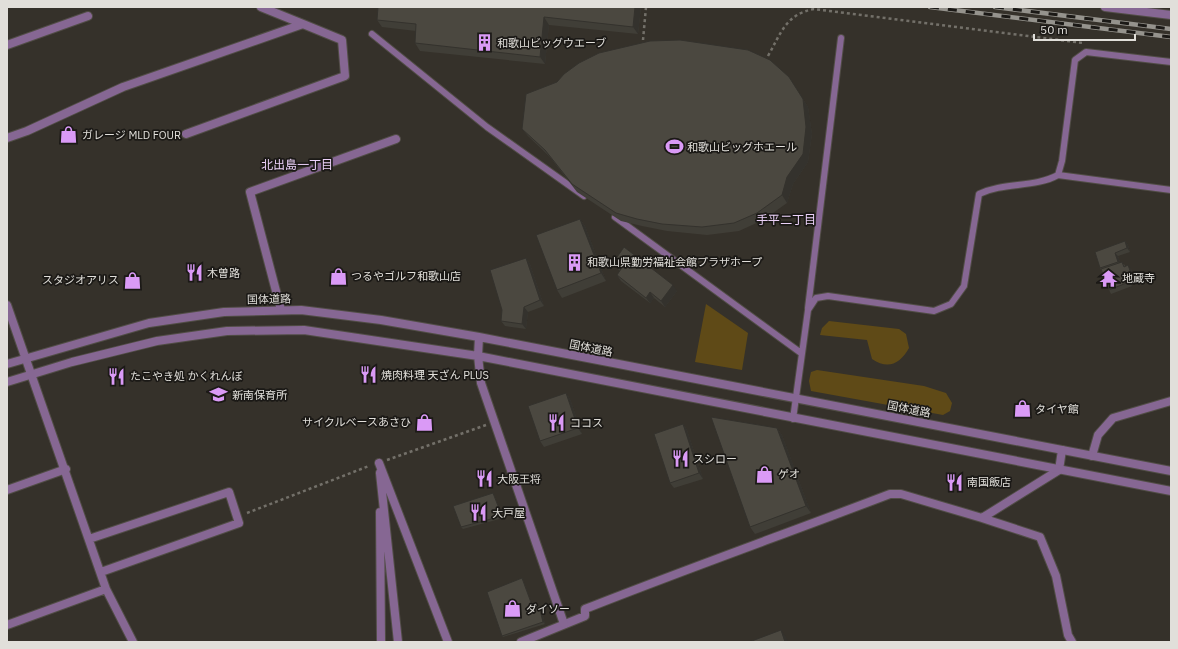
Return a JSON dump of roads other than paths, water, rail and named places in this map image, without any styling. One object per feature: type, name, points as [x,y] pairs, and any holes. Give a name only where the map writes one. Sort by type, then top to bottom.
[{"type":"street","points":[[186,134],[346,76],[342,40],[261,7]]},
{"type":"street","points":[[1106,7],[1171,15]]},
{"type":"street","points":[[7,45],[88,16]]},
{"type":"street","points":[[7,138],[27,131],[123,86],[303,24]]},
{"type":"street","points":[[281,310],[250,192],[396,139]]},
{"type":"street","points":[[7,305],[66,469],[106,589],[133,642]]},
{"type":"street","name":"国体道路","points":[[7,364],[149,323],[224,312],[301,310],[374,319],[479,338],[1171,471]]},
{"type":"street","points":[[7,382],[72,362],[157,341],[227,331],[304,330],[478,356],[793,419],[1171,491]]},
{"type":"street","points":[[479,338],[478,356],[481,383],[564,624]]},
{"type":"street","points":[[1092,456],[1098,435],[1113,418],[1171,401]]},
{"type":"street","points":[[982,518],[1059,470],[1062,450]]},
{"type":"street","points":[[379,463],[381,642]]},
{"type":"street","points":[[379,463],[398,642]]},
{"type":"street","points":[[379,463],[448,642]]},
{"type":"street","points":[[7,490],[66,469]]},
{"type":"street","points":[[90,539],[229,492],[239,523],[101,572]]},
{"type":"street","points":[[521,642],[585,616],[585,608],[671,574],[722,557],[890,494],[901,494],[1040,537],[1056,576],[1068,635],[1072,642]]},
{"type":"street","points":[[7,625],[106,589]]},
{"type":"lane","points":[[372,34],[487,127],[590,200]]},
{"type":"lane","points":[[793,419],[808,310],[841,38]]},
{"type":"lane","points":[[1058,175],[1062,161],[1075,60],[1086,52],[1171,62]]},
{"type":"lane","points":[[808,310],[816,298],[828,296],[934,311],[951,304],[964,286],[979,194],[991,188],[1049,180],[1058,175],[1171,190]]},
{"type":"lane","points":[[608,212],[801,353]]},
{"type":"railway","points":[[930,7],[1171,37]]},
{"type":"railway","points":[[995,7],[1171,29]]},
{"type":"place","name":"和歌山ビッグウエーブ","points":[[484,43]]},
{"type":"place","name":"ガレージ MLD FOUR","points":[[69,135]]},
{"type":"place","name":"和歌山ビッグホエール","points":[[674,147]]},
{"type":"place","name":"和歌山県勤労福祉会館プラザホープ","points":[[574,262]]},
{"type":"place","name":"木曽路","points":[[194,273]]},
{"type":"place","name":"つるやゴルフ和歌山店","points":[[338,276]]},
{"type":"place","name":"地蔵寺","points":[[1109,278]]},
{"type":"place","name":"スタジオアリス","points":[[132,280]]},
{"type":"place","name":"焼肉料理 天ざん PLUS","points":[[368,375]]},
{"type":"place","name":"たこやき処 かくれんぼ","points":[[117,376]]},
{"type":"place","name":"新南保育所","points":[[219,395]]},
{"type":"place","name":"タイヤ館","points":[[1022,409]]},
{"type":"place","name":"サイクルベースあさひ","points":[[424,422]]},
{"type":"place","name":"ココス","points":[[557,423]]},
{"type":"place","name":"スシロー","points":[[680,459]]},
{"type":"place","name":"ゲオ","points":[[765,474]]},
{"type":"place","name":"大阪王将","points":[[484,479]]},
{"type":"place","name":"南国飯店","points":[[954,482]]},
{"type":"place","name":"大戸屋","points":[[479,513]]},
{"type":"place","name":"ダイソー","points":[[513,609]]},
{"type":"district","name":"北出島一丁目","points":[[297,164]]},
{"type":"district","name":"手平二丁目","points":[[786,219]]}]
